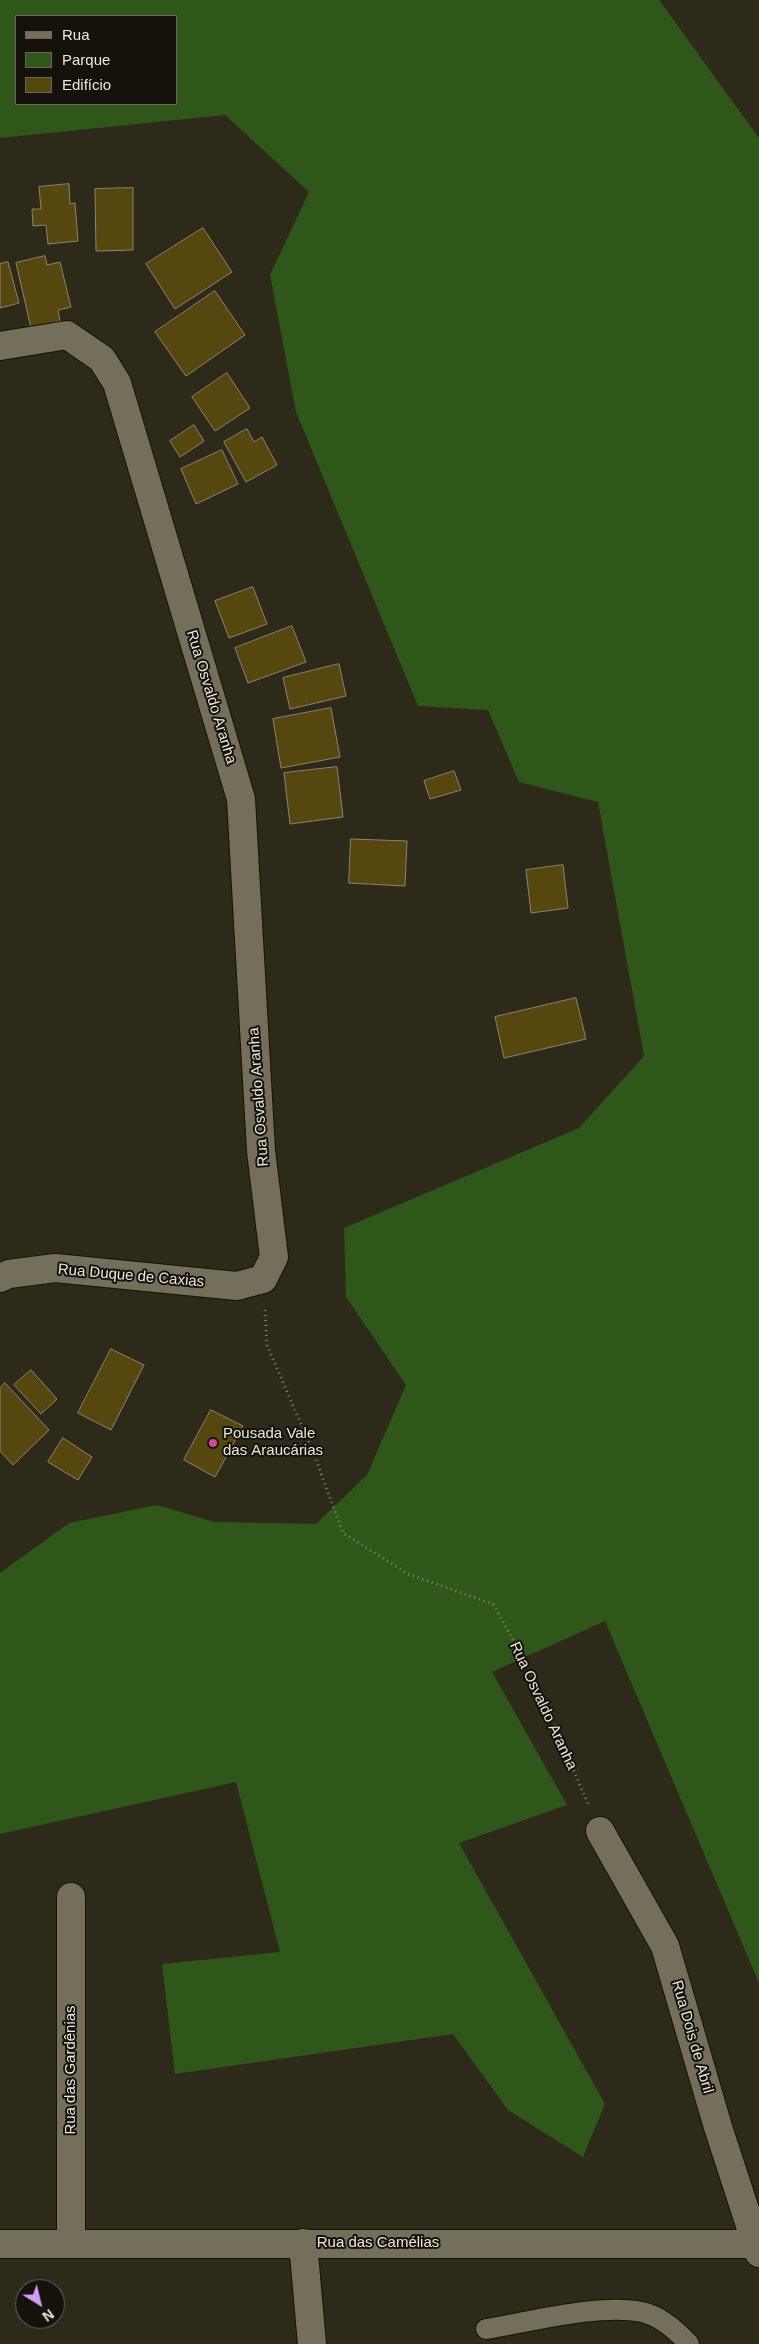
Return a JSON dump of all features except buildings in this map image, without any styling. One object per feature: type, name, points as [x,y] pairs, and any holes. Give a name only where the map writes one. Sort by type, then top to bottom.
[{"type":"street","name":"Rua Osvaldo Aranha","points":[[0,346],[67,335],[102,359],[118,383],[242,800],[261,1151],[274,1257],[263,1279]]},
{"type":"street","name":"Rua Duque de Caxias","points":[[0,1278],[9,1274],[55,1268],[237,1286],[263,1279]]},
{"type":"street","name":"Rua Dois de Abril","points":[[600,1831],[665,1946],[718,2127],[757,2249]]},
{"type":"street","name":"Rua das Gardênias","points":[[71,1897],[71,2243]]},
{"type":"street","name":"Rua das Camélias","points":[[0,2244],[303,2243],[757,2249]]},
{"type":"street","points":[[303,2243],[312,2344]]},
{"type":"lane","points":[[486,2329],[601,2310],[643,2312],[673,2328],[689,2344]]},
{"type":"path","name":"Rua Osvaldo Aranha","points":[[263,1279],[267,1345],[315,1457],[343,1533],[408,1574],[493,1604],[534,1678],[600,1831]]},
{"type":"green space","points":[[0,0],[659,0],[759,138],[759,1983],[605,1621],[492,1672],[567,1805],[459,1843],[605,2104],[583,2157],[508,2110],[453,2034],[175,2074],[162,1964],[280,1952],[236,1782],[0,1834],[0,1573],[69,1523],[157,1505],[214,1522],[316,1524],[367,1475],[406,1385],[346,1297],[344,1228],[579,1128],[644,1056],[598,802],[519,782],[488,710],[418,706],[296,412],[270,275],[309,192],[225,115],[0,138]]},
{"type":"place","name":"Pousada Vale das Araucárias","points":[[213,1443]]}]
